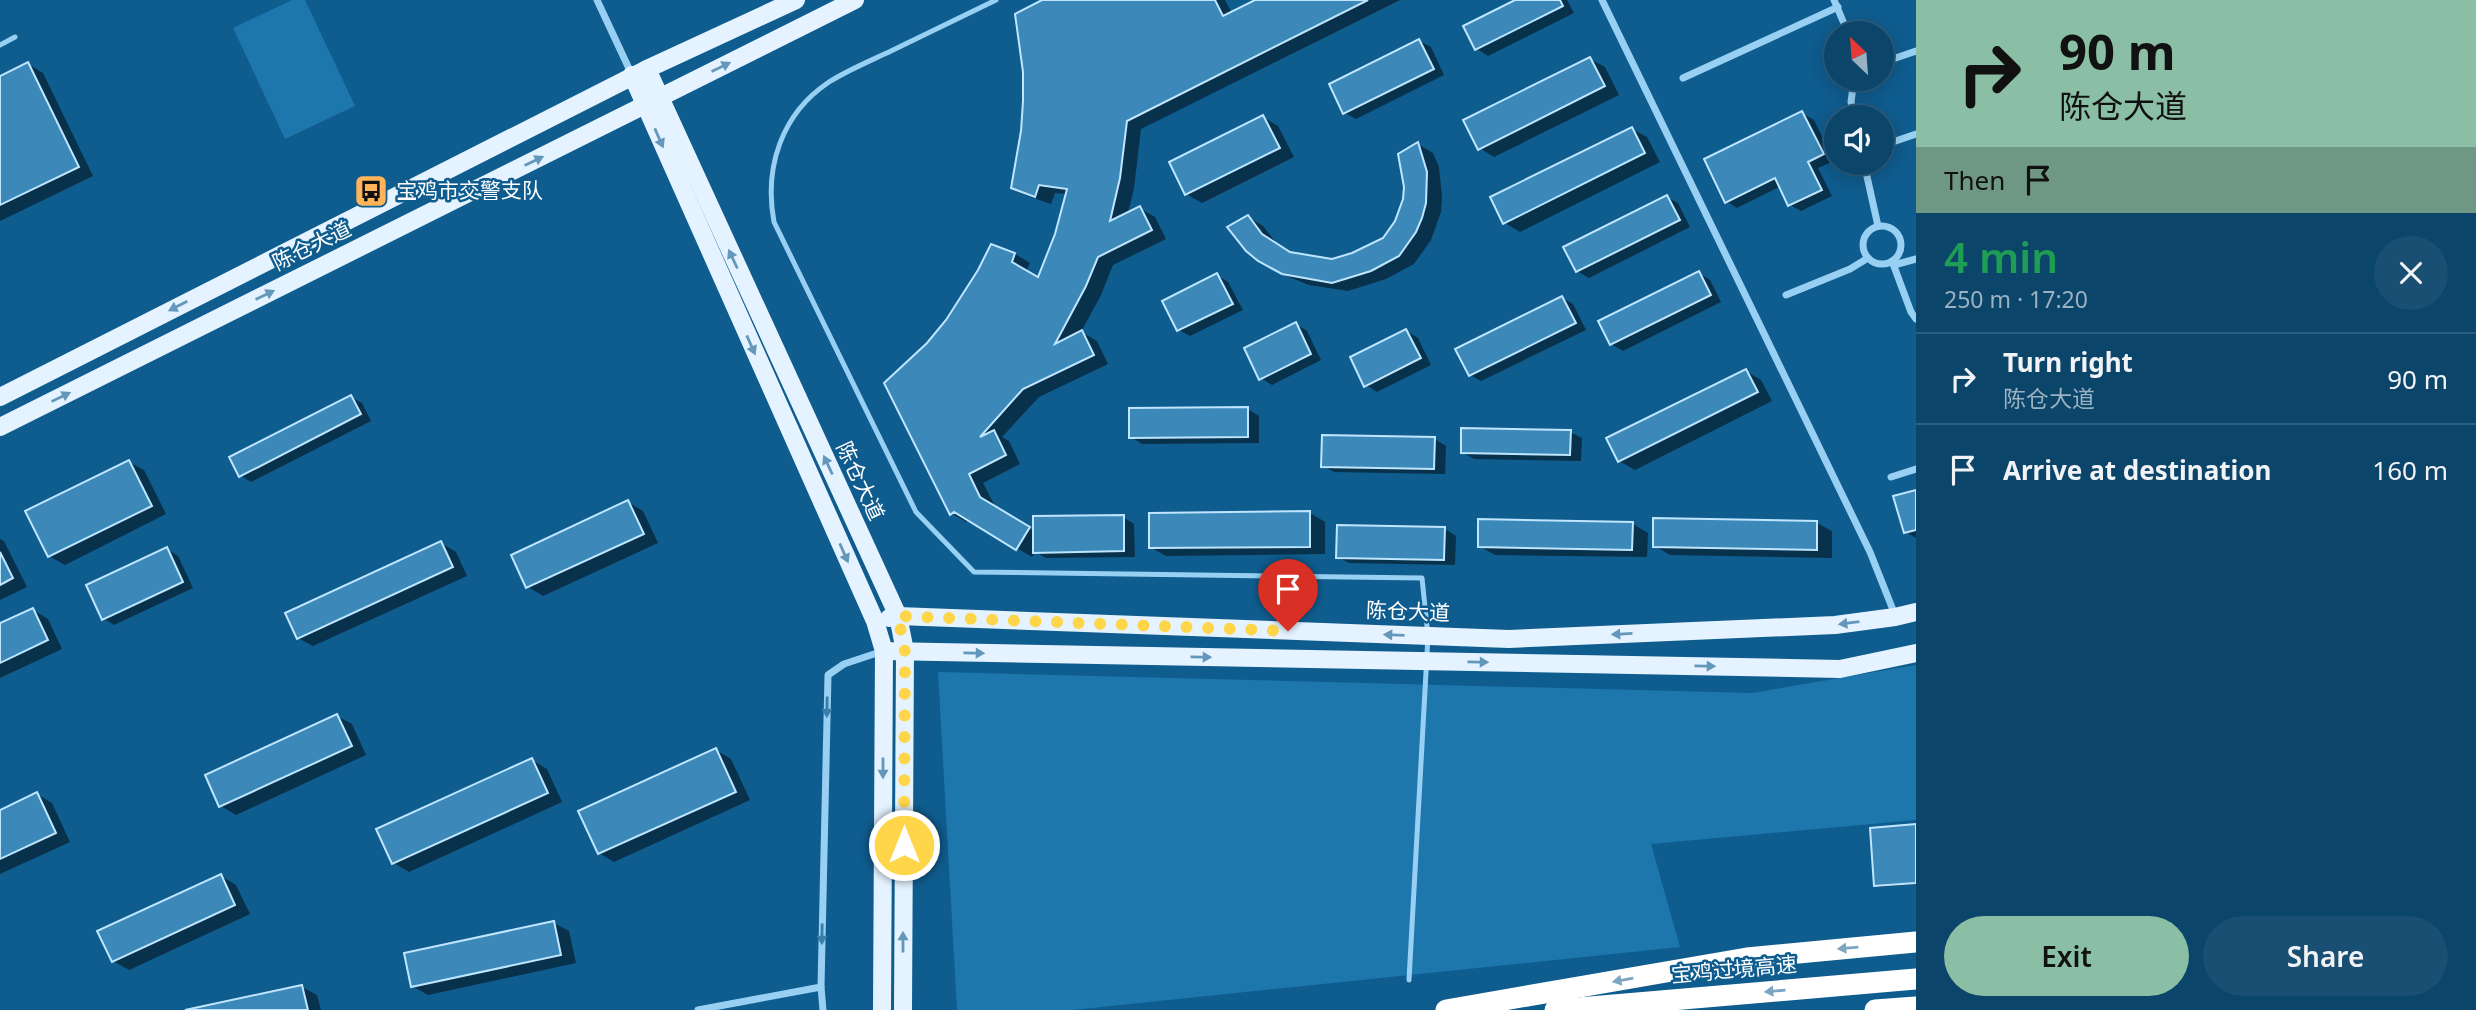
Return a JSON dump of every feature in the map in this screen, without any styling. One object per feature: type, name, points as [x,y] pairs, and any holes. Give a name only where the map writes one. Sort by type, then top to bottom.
[{"type":"highway","points":[[1446,1010],[1747,958],[1916,942]]},
{"type":"highway","name":"宝鸡过境高速","points":[[1555,1010],[1916,979]]},
{"type":"highway","points":[[1875,1010],[1916,1007]]},
{"type":"main road","name":"陈仓大道","points":[[0,397],[639,72],[796,0]]},
{"type":"main road","name":"陈仓大道","points":[[0,427],[855,0]]},
{"type":"main road","name":"陈仓大道","points":[[639,72],[874,621],[884,651],[881,1010]]},
{"type":"main road","name":"陈仓大道","points":[[652,102],[898,616]]},
{"type":"main road","name":"陈仓大道","points":[[874,621],[898,616],[1536,638],[1835,625],[1916,612]]},
{"type":"main road","points":[[898,616],[905,652],[903,1010]]},
{"type":"main road","points":[[884,651],[1840,669],[1916,653]]},
{"type":"street","points":[[597,0],[639,72]]},
{"type":"street","points":[[1602,0],[1870,552],[1895,617]]},
{"type":"street","points":[[1684,78],[1836,3],[1843,21]]},
{"type":"street","points":[[1894,59],[1916,51]]},
{"type":"street","points":[[1894,142],[1916,134]]},
{"type":"street","points":[[1867,175],[1878,226]]},
{"type":"street","points":[[1916,258],[1893,263],[1880,264],[1868,258],[1863,246],[1864,239],[1867,233],[1878,226],[1891,228],[1900,237],[1900,250],[1893,263],[1916,319]]},
{"type":"street","points":[[1786,295],[1850,269],[1868,258]]},
{"type":"street","points":[[1891,477],[1916,469]]},
{"type":"street","points":[[823,1010],[821,987],[828,676],[844,664],[884,651]]},
{"type":"street","points":[[698,1010],[821,987]]},
{"type":"lane","points":[[993,1],[846,73],[815,93],[791,120],[776,153],[771,196],[774,222],[916,512],[974,572],[1422,578],[1428,636],[1409,980]]},
{"type":"lane","points":[[0,45],[15,37]]},
{"type":"shaded area","points":[[292,0],[305,0],[355,106],[285,139],[233,28]]},
{"type":"shaded area","points":[[1916,665],[1916,820],[1651,844],[1680,947],[1073,1010],[957,1010],[938,672],[1752,693]]},
{"type":"building","points":[[1042,0],[1215,0],[1223,16],[1255,0],[1368,0],[1127,121],[1120,178],[1110,221],[1140,206],[1152,230],[1098,257],[1055,344],[1082,330],[1094,355],[1023,389],[980,437],[994,430],[1006,455],[969,474],[980,497],[1030,527],[1016,550],[954,512],[950,515],[884,383],[927,343],[946,320],[991,244],[1015,253],[1012,262],[1038,277],[1055,234],[1067,189],[1039,185],[1035,197],[1011,188],[1021,131],[1023,101],[1023,72],[1015,14]]},
{"type":"building","points":[[1515,0],[1560,0],[1563,6],[1475,50],[1463,26]]},
{"type":"building","points":[[1419,39],[1434,69],[1343,114],[1329,84]]},
{"type":"building","points":[[1590,57],[1605,86],[1478,150],[1463,120]]},
{"type":"building","points":[[28,62],[79,167],[0,205],[0,76]]},
{"type":"building","points":[[1802,111],[1824,154],[1808,162],[1822,190],[1788,206],[1775,178],[1725,203],[1704,159]]},
{"type":"building","points":[[1263,115],[1280,148],[1185,195],[1169,162]]},
{"type":"building","points":[[1632,127],[1645,153],[1503,224],[1490,197]]},
{"type":"building","points":[[1418,142],[1427,172],[1426,203],[1422,218],[1416,232],[1399,256],[1371,271],[1332,283],[1282,274],[1246,251],[1227,227],[1248,215],[1262,234],[1290,252],[1332,259],[1352,253],[1383,238],[1395,221],[1403,199],[1404,187],[1398,154]]},
{"type":"building","points":[[1667,195],[1680,220],[1576,272],[1563,247]]},
{"type":"building","points":[[1699,271],[1711,295],[1610,345],[1598,321]]},
{"type":"building","points":[[1217,273],[1233,304],[1177,331],[1162,301]]},
{"type":"building","points":[[1562,296],[1576,323],[1469,376],[1455,349]]},
{"type":"building","points":[[1296,322],[1311,354],[1259,380],[1244,348]]},
{"type":"building","points":[[1406,329],[1421,358],[1364,387],[1350,357]]},
{"type":"building","points":[[1746,369],[1758,392],[1618,462],[1606,438]]},
{"type":"building","points":[[351,395],[361,414],[239,477],[229,457]]},
{"type":"building","points":[[1248,407],[1248,437],[1129,438],[1129,408]]},
{"type":"building","points":[[1461,428],[1571,430],[1570,455],[1461,453]]},
{"type":"building","points":[[1322,435],[1435,437],[1434,469],[1321,467]]},
{"type":"building","points":[[129,460],[152,506],[48,557],[25,511]]},
{"type":"building","points":[[1916,490],[1916,530],[1904,533],[1893,496]]},
{"type":"building","points":[[628,500],[644,534],[526,588],[511,555]]},
{"type":"building","points":[[1310,511],[1310,547],[1149,548],[1149,513]]},
{"type":"building","points":[[1124,515],[1124,551],[1033,553],[1033,516]]},
{"type":"building","points":[[1653,518],[1817,521],[1817,550],[1653,547]]},
{"type":"building","points":[[1478,519],[1633,522],[1632,550],[1478,547]]},
{"type":"building","points":[[1337,525],[1445,527],[1444,560],[1336,558]]},
{"type":"building","points":[[441,541],[453,567],[297,639],[285,613]]},
{"type":"building","points":[[167,547],[183,582],[102,620],[86,585]]},
{"type":"building","points":[[0,552],[13,578],[0,585]]},
{"type":"building","points":[[33,608],[48,640],[0,663],[0,623]]},
{"type":"building","points":[[337,714],[352,746],[219,807],[205,775]]},
{"type":"building","points":[[716,748],[736,792],[598,854],[578,811]]},
{"type":"building","points":[[532,758],[548,793],[392,864],[376,829]]},
{"type":"building","points":[[37,792],[56,833],[0,859],[0,810]]},
{"type":"building","points":[[1916,824],[1916,883],[1874,886],[1870,828]]},
{"type":"building","points":[[221,874],[235,905],[112,962],[97,931]]},
{"type":"building","points":[[554,921],[561,955],[411,987],[404,953]]},
{"type":"building","points":[[302,985],[308,1010],[185,1010]]},
{"type":"place","name":"宝鸡市交警支队","points":[[371,191]]},
{"type":"route","points":[[904,845],[905,652],[898,616],[1288,631]]}]
